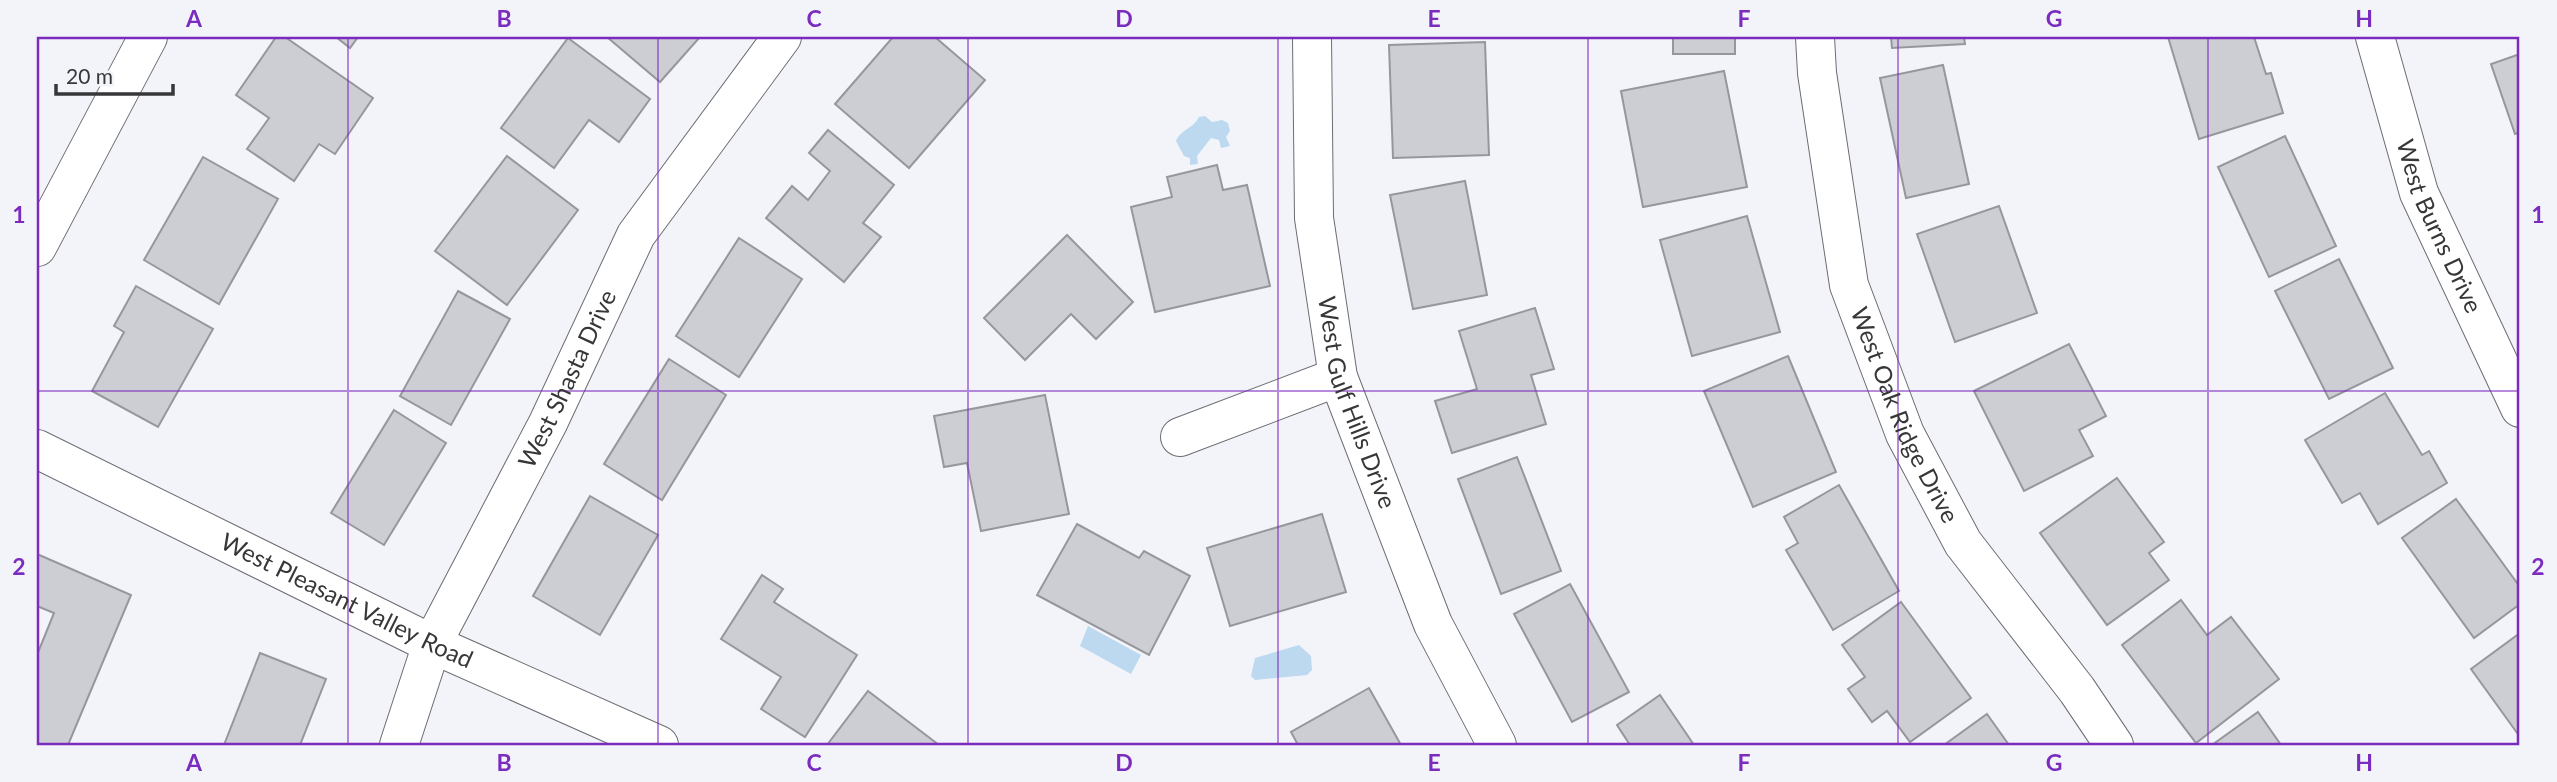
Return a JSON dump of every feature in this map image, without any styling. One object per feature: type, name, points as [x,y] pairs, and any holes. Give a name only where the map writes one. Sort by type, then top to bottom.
[{"type":"street","points":[[37,247],[148,37]]},
{"type":"street","name":"West Shasta Drive","points":[[399,745],[432,644],[548,423],[636,235],[782,37]]},
{"type":"street","name":"West Gulf Hills Drive","points":[[1312,37],[1314,218],[1338,377],[1433,624],[1497,745]]},
{"type":"street","name":"West Oak Ridge Drive","points":[[1815,37],[1817,73],[1849,285],[1905,434],[1963,543],[2077,690],[2114,745]]},
{"type":"street","name":"West Burns Drive","points":[[2375,37],[2419,193],[2520,408]]},
{"type":"street","points":[[1180,437],[1338,377]]},
{"type":"street","name":"West Pleasant Valley Road","points":[[37,449],[432,644],[659,745]]},
{"type":"water","points":[[1205,116],[1212,122],[1222,120],[1228,123],[1230,131],[1226,137],[1230,146],[1221,148],[1219,140],[1211,138],[1197,156],[1198,164],[1190,165],[1190,158],[1184,156],[1176,141],[1199,117]]},
{"type":"water","points":[[1088,626],[1141,655],[1131,674],[1080,646]]},
{"type":"water","points":[[1299,645],[1311,656],[1312,670],[1307,675],[1255,680],[1251,676],[1255,658]]},
{"type":"building","points":[[276,37],[285,37],[373,98],[335,154],[319,144],[294,181],[247,149],[269,118],[236,95]]},
{"type":"building","points":[[336,37],[358,37],[350,48]]},
{"type":"building","points":[[607,37],[700,37],[660,82]]},
{"type":"building","points":[[893,37],[935,37],[985,80],[909,168],[835,104]]},
{"type":"building","points":[[1673,37],[1735,37],[1735,54],[1673,54]]},
{"type":"building","points":[[1891,37],[1964,37],[1965,44],[1892,48]]},
{"type":"building","points":[[2168,37],[2254,37],[2266,74],[2271,73],[2283,113],[2199,139]]},
{"type":"building","points":[[568,38],[650,99],[619,142],[589,120],[554,168],[501,128]]},
{"type":"building","points":[[1485,42],[1489,155],[1393,158],[1389,45]]},
{"type":"building","points":[[2520,54],[2520,132],[2515,134],[2491,64]]},
{"type":"building","points":[[1943,65],[1969,184],[1906,198],[1880,78]]},
{"type":"building","points":[[1724,71],[1747,187],[1643,207],[1621,91]]},
{"type":"building","points":[[828,130],[894,185],[863,223],[881,237],[844,282],[766,218],[792,186],[808,200],[830,171],[809,153]]},
{"type":"building","points":[[2285,136],[2336,246],[2269,277],[2218,167]]},
{"type":"building","points":[[507,156],[578,210],[507,305],[435,251]]},
{"type":"building","points":[[203,157],[278,199],[219,304],[144,260]]},
{"type":"building","points":[[1217,165],[1223,190],[1247,185],[1270,286],[1155,312],[1131,207],[1172,197],[1167,177]]},
{"type":"building","points":[[1465,181],[1487,295],[1413,309],[1390,195]]},
{"type":"building","points":[[1999,206],[2037,313],[1955,342],[1917,234]]},
{"type":"building","points":[[1747,216],[1780,332],[1692,356],[1660,240]]},
{"type":"building","points":[[1067,235],[1133,302],[1096,339],[1071,314],[1025,360],[984,318]]},
{"type":"building","points":[[739,238],[802,279],[739,377],[676,336]]},
{"type":"building","points":[[2339,259],[2393,368],[2329,399],[2275,291]]},
{"type":"building","points":[[136,286],[213,329],[158,427],[92,391],[124,332],[114,326]]},
{"type":"building","points":[[458,291],[510,319],[451,425],[400,396]]},
{"type":"building","points":[[1535,308],[1554,369],[1531,375],[1546,424],[1452,453],[1435,401],[1477,389],[1459,331]]},
{"type":"building","points":[[2069,344],[2106,416],[2079,430],[2093,456],[2024,491],[1974,391]]},
{"type":"building","points":[[1788,356],[1836,472],[1753,507],[1704,391]]},
{"type":"building","points":[[669,359],[726,395],[662,500],[604,464]]},
{"type":"building","points":[[2385,393],[2422,455],[2429,451],[2447,483],[2378,524],[2360,493],[2342,503],[2305,440]]},
{"type":"building","points":[[1045,395],[1069,514],[981,531],[967,463],[944,467],[934,416]]},
{"type":"building","points":[[394,410],[446,443],[384,545],[331,513]]},
{"type":"building","points":[[1517,457],[1561,571],[1501,594],[1458,479]]},
{"type":"building","points":[[2117,478],[2164,542],[2149,553],[2169,580],[2107,625],[2040,533]]},
{"type":"building","points":[[1839,485],[1899,591],[1833,630],[1786,550],[1798,543],[1784,517]]},
{"type":"building","points":[[590,496],[658,535],[600,635],[533,596]]},
{"type":"building","points":[[2456,499],[2520,587],[2520,604],[2474,638],[2402,538]]},
{"type":"building","points":[[1322,514],[1346,592],[1230,626],[1207,548]]},
{"type":"building","points":[[1077,524],[1139,558],[1144,551],[1190,576],[1149,655],[1037,595]]},
{"type":"building","points":[[37,554],[131,595],[68,745],[37,745],[37,655],[54,613],[37,606]]},
{"type":"building","points":[[762,575],[783,589],[774,602],[857,655],[805,737],[761,709],[781,677],[721,639]]},
{"type":"building","points":[[1570,584],[1629,692],[1572,722],[1514,614]]},
{"type":"building","points":[[2181,600],[2207,635],[2231,617],[2279,679],[2196,743],[2122,645]]},
{"type":"building","points":[[1901,602],[1971,698],[1910,742],[1887,711],[1872,722],[1848,689],[1865,677],[1842,645]]},
{"type":"building","points":[[2520,633],[2520,737],[2471,669]]},
{"type":"building","points":[[260,653],[326,679],[300,745],[224,745]]},
{"type":"building","points":[[1369,688],[1401,745],[1298,745],[1291,732]]},
{"type":"building","points":[[868,691],[939,745],[827,745]]},
{"type":"building","points":[[1660,695],[1694,745],[1630,745],[1617,725]]},
{"type":"building","points":[[2258,712],[2281,745],[2212,745]]},
{"type":"building","points":[[1987,714],[2009,745],[1944,745]]}]
